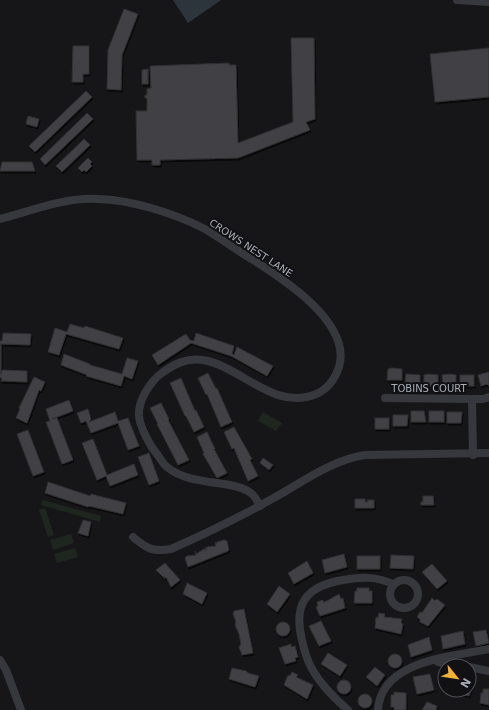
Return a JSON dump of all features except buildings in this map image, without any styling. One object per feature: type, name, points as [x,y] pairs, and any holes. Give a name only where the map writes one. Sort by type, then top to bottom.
[{"type":"street","points":[[457,0],[489,2]]},
{"type":"street","name":"CROWS NEST LANE","points":[[0,219],[63,202],[98,199],[148,207],[202,228],[286,281],[317,308],[341,347],[340,365],[335,379],[319,393],[306,398],[293,399],[280,396],[220,365],[206,360],[182,360],[170,367],[151,383],[141,400],[139,417],[150,446],[167,467],[184,477],[204,482],[239,486],[253,495],[260,506]]},
{"type":"street","name":"TOBINS COURT","points":[[385,398],[483,399],[489,397]]},
{"type":"street","name":"TOBINS COURT","points":[[472,399],[473,455]]},
{"type":"street","points":[[133,537],[149,549],[158,551],[172,549],[260,506],[337,463],[352,457],[365,455],[473,455],[489,453]]},
{"type":"street","points":[[348,710],[334,698],[312,668],[304,649],[299,628],[298,612],[305,598],[317,589],[331,582],[369,577],[381,578],[393,584]]},
{"type":"street","points":[[378,710],[379,699],[384,689],[391,680],[404,671],[433,661],[489,649]]},
{"type":"street","points":[[0,660],[6,670],[21,710]]},
{"type":"street","points":[[433,661],[437,662]]},
{"type":"street","points":[[477,669],[489,671]]},
{"type":"shaded area","points":[[173,0],[221,0],[188,23]]},
{"type":"shaded area","points":[[263,412],[282,423],[276,431],[258,421]]},
{"type":"shaded area","points":[[43,500],[101,516],[100,522],[41,505]]},
{"type":"shaded area","points":[[45,508],[54,535],[48,537],[39,510]]},
{"type":"shaded area","points":[[71,534],[74,543],[53,550],[50,540]]},
{"type":"shaded area","points":[[75,548],[78,557],[57,563],[54,554]]}]
